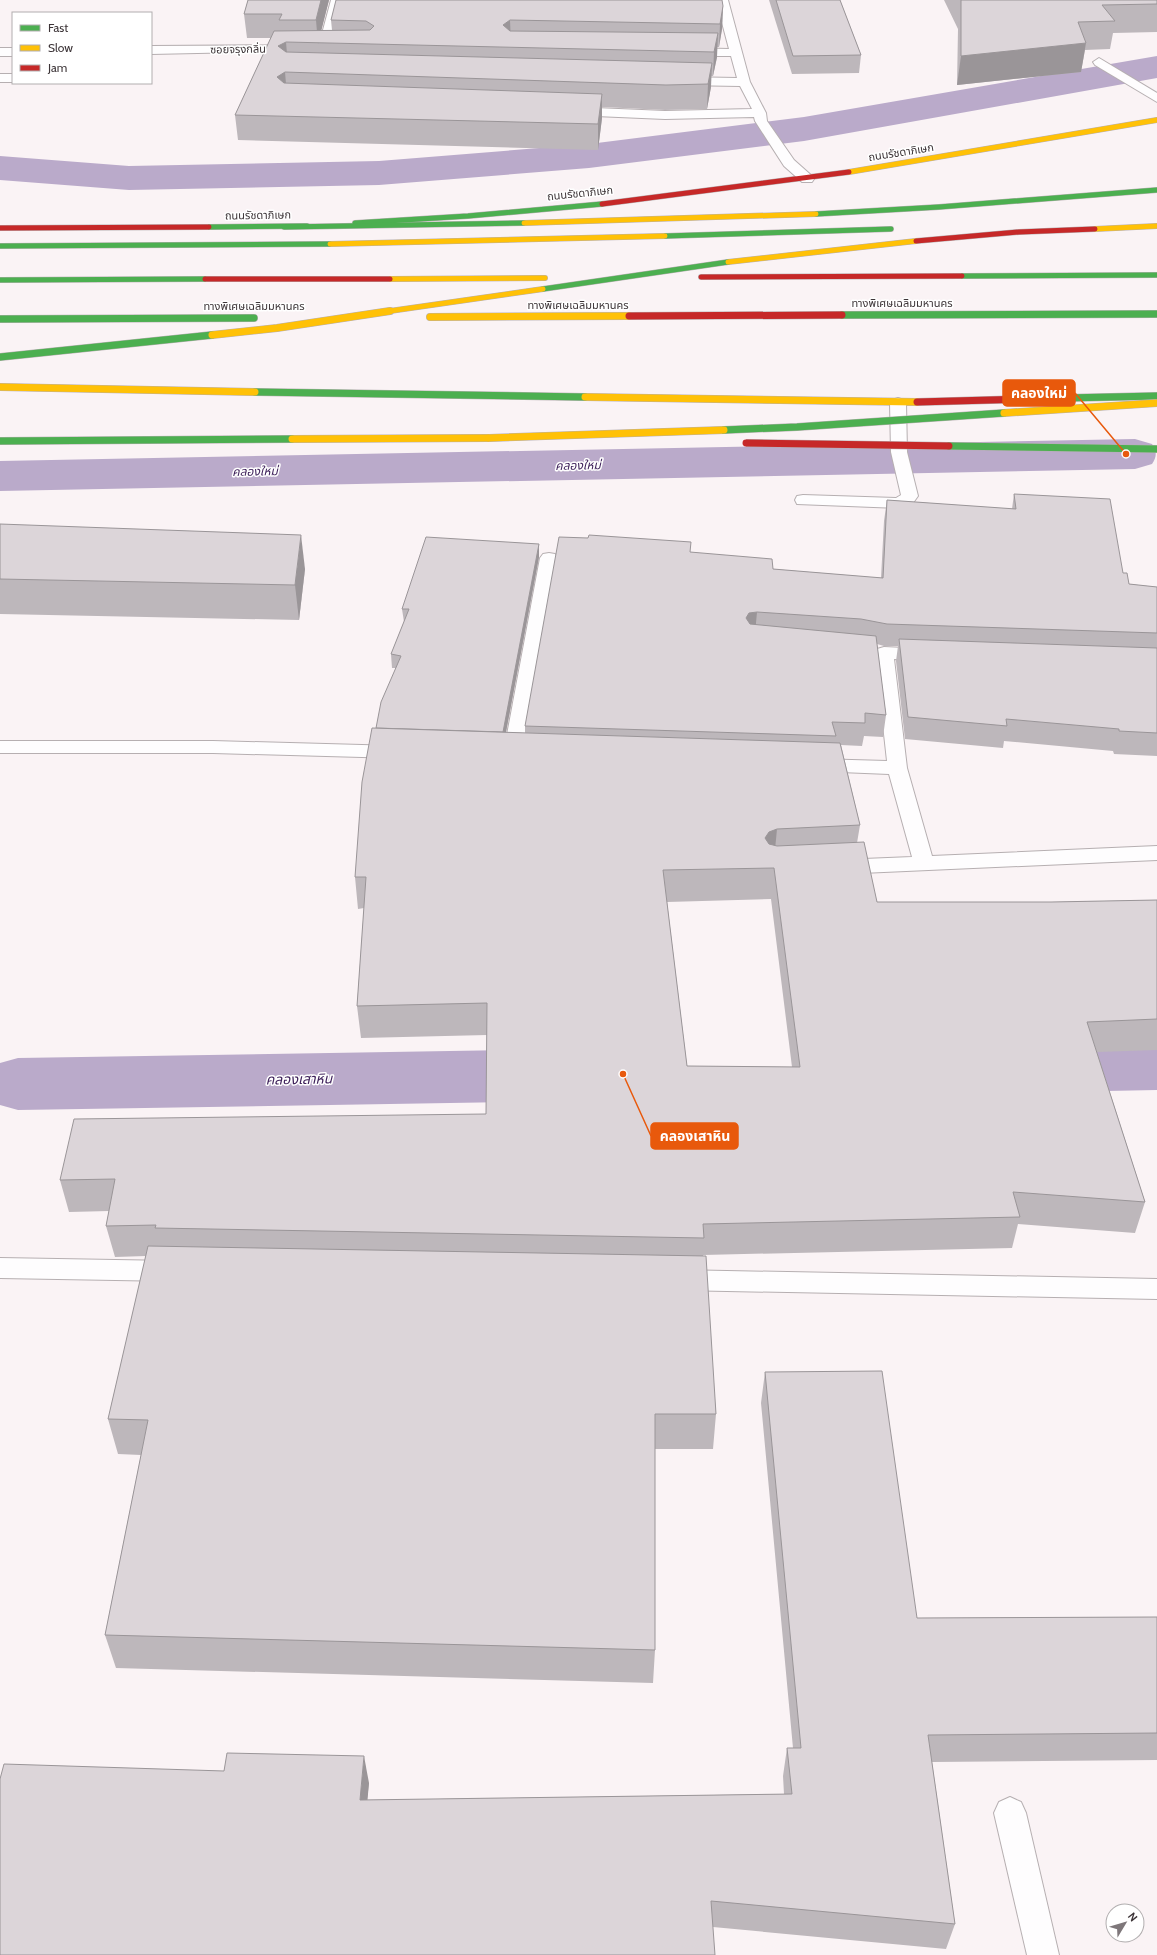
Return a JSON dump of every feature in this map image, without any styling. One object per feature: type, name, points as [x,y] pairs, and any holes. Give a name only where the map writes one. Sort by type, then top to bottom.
[{"type":"main road","name":"ถนนรัชดาภิเษก","points":[[0,228],[284,227],[422,219],[581,206],[808,179],[1157,120]]},
{"type":"main road","points":[[284,227],[575,223],[694,218],[896,208],[1157,190]]},
{"type":"main road","points":[[966,227],[1157,225]]},
{"type":"main road","points":[[0,357],[277,328],[688,267],[859,246],[1019,232],[1157,225]]},
{"type":"main road","points":[[0,246],[422,243],[903,229]]},
{"type":"main road","points":[[0,280],[1157,275]]},
{"type":"main road","name":"ทางพิเศษเฉลิมมหานคร","points":[[279,318],[1157,314]]},
{"type":"main road","name":"ทางพิเศษเฉลิมมหานคร","points":[[0,319],[263,318]]},
{"type":"main road","points":[[0,388],[898,402],[1157,396]]},
{"type":"main road","points":[[489,438],[797,427],[1157,403]]},
{"type":"main road","points":[[0,441],[489,438],[664,441]]},
{"type":"main road","points":[[735,443],[1157,449]]},
{"type":"street","points":[[324,48],[337,0]]},
{"type":"street","points":[[722,0],[744,82],[760,117],[789,163],[808,179]]},
{"type":"street","name":"ซอยจรุงกลิ่น","points":[[152,50],[339,48]]},
{"type":"street","points":[[0,52],[12,52]]},
{"type":"street","points":[[674,52],[736,53]]},
{"type":"street","points":[[1102,64],[1157,98]]},
{"type":"street","points":[[0,78],[12,78]]},
{"type":"street","points":[[666,80],[744,82]]},
{"type":"street","points":[[563,111],[760,117]]},
{"type":"street","points":[[803,500],[899,503],[907,500],[910,496],[899,452],[898,402]]},
{"type":"street","points":[[513,756],[549,558]]},
{"type":"street","points":[[864,650],[884,653],[942,656]]},
{"type":"street","points":[[884,653],[897,768],[924,864]]},
{"type":"street","points":[[0,747],[213,747],[418,753]]},
{"type":"street","points":[[795,765],[897,768]]},
{"type":"street","points":[[821,868],[1157,853]]},
{"type":"street","points":[[0,1268],[200,1272]]},
{"type":"street","points":[[654,1280],[1157,1288]]},
{"type":"street","points":[[1010,1813],[1043,1955]]},
{"type":"building","points":[[248,0],[321,0],[316,20],[279,20],[282,14],[244,14]]},
{"type":"building","points":[[336,0],[722,0],[723,6],[720,24],[510,20],[503,25],[510,31],[718,33],[714,52],[286,42],[278,46],[286,52],[712,63],[708,84],[666,85],[285,72],[277,77],[284,83],[602,94],[598,124],[235,115],[274,31],[370,30],[374,26],[366,21],[331,20]]},
{"type":"building","points":[[776,0],[840,0],[861,55],[793,56]]},
{"type":"building","points":[[961,0],[1157,0],[1157,4],[1102,5],[1115,21],[1078,22],[1086,43],[961,56]]},
{"type":"building","points":[[1014,494],[1110,499],[1123,573],[1127,573],[1129,584],[1157,587],[1157,633],[887,624],[861,619],[757,612],[749,613],[746,618],[750,624],[876,636],[886,715],[865,713],[865,723],[832,722],[836,736],[525,726],[559,537],[588,538],[589,535],[691,542],[690,552],[772,559],[773,569],[883,578],[887,500],[1016,509]]},
{"type":"building","points":[[0,524],[301,535],[295,585],[0,579]]},
{"type":"building","points":[[426,537],[539,544],[503,732],[376,728],[381,702],[401,656],[391,654],[409,609],[402,609]]},
{"type":"building","points":[[899,639],[1157,648],[1157,733],[1119,731],[1119,729],[1006,719],[1007,726],[908,717]]},
{"type":"building","points":[[372,728],[840,743],[860,825],[777,829],[769,832],[765,838],[769,844],[777,846],[864,842],[877,902],[1051,902],[1157,900],[1157,1019],[1087,1022],[1145,1202],[1013,1192],[1020,1217],[703,1224],[704,1238],[155,1228],[156,1225],[106,1226],[115,1179],[60,1180],[74,1119],[486,1114],[487,1003],[357,1006],[366,877],[355,877],[362,782]],"holes":[[[774,868],[800,1067],[687,1066],[663,870]]]},
{"type":"building","points":[[148,1246],[706,1256],[716,1414],[655,1414],[655,1650],[105,1635],[148,1420],[108,1419]]},
{"type":"building","points":[[882,1371],[917,1618],[1157,1617],[1157,1733],[928,1735],[955,1924],[711,1901],[715,1955],[0,1955],[0,1779],[4,1764],[224,1771],[227,1753],[364,1756],[360,1800],[792,1794],[787,1748],[801,1748],[765,1372]]},
{"type":"waterway","points":[[0,168],[129,178],[379,173],[589,156],[804,129],[1157,67]]},
{"type":"waterway","name":"คลองใหม่","points":[[0,476],[1135,454]]},
{"type":"waterway","name":"คลองเสาหิน","points":[[1007,1067],[1157,1064]]},
{"type":"waterway","name":"คลองเสาหิน","points":[[18,1084],[579,1075]]},
{"type":"traffic: fast","points":[[816,214],[939,207],[1157,190]]},
{"type":"traffic: fast","points":[[355,223],[468,216],[602,204]]},
{"type":"traffic: fast","points":[[284,227],[524,223]]},
{"type":"traffic: fast","points":[[209,227],[307,226]]},
{"type":"traffic: fast","points":[[665,236],[891,229]]},
{"type":"traffic: fast","points":[[0,246],[330,244]]},
{"type":"traffic: fast","points":[[543,289],[728,262]]},
{"type":"traffic: fast","points":[[962,276],[1157,275]]},
{"type":"traffic: fast","points":[[0,280],[205,279]]},
{"type":"traffic: fast","points":[[842,315],[1157,314]]},
{"type":"traffic: fast","points":[[0,319],[254,318]]},
{"type":"traffic: fast","points":[[0,357],[212,335]]},
{"type":"traffic: fast","points":[[255,392],[585,397]]},
{"type":"traffic: fast","points":[[1065,398],[1157,396]]},
{"type":"traffic: fast","points":[[724,430],[797,427],[1004,413]]},
{"type":"traffic: fast","points":[[0,441],[292,439]]},
{"type":"traffic: fast","points":[[949,446],[1157,449]]},
{"type":"traffic: slow","points":[[849,172],[1157,120]]},
{"type":"traffic: slow","points":[[524,223],[816,214]]},
{"type":"traffic: slow","points":[[1095,229],[1157,226]]},
{"type":"traffic: slow","points":[[330,244],[665,236]]},
{"type":"traffic: slow","points":[[728,262],[859,246],[916,241]]},
{"type":"traffic: slow","points":[[390,279],[545,278]]},
{"type":"traffic: slow","points":[[212,335],[277,328],[543,289]]},
{"type":"traffic: slow","points":[[430,317],[629,316]]},
{"type":"traffic: slow","points":[[0,387],[255,392]]},
{"type":"traffic: slow","points":[[585,397],[917,402]]},
{"type":"traffic: slow","points":[[1004,413],[1157,403]]},
{"type":"traffic: slow","points":[[489,438],[724,430]]},
{"type":"traffic: slow","points":[[292,439],[489,438]]},
{"type":"traffic: jam","points":[[602,204],[849,172]]},
{"type":"traffic: jam","points":[[0,228],[209,227]]},
{"type":"traffic: jam","points":[[916,241],[1019,232],[1095,229]]},
{"type":"traffic: jam","points":[[701,277],[962,276]]},
{"type":"traffic: jam","points":[[205,279],[390,279]]},
{"type":"traffic: jam","points":[[629,316],[842,315]]},
{"type":"traffic: jam","points":[[917,402],[1065,398]]},
{"type":"traffic: jam","points":[[746,443],[949,446]]},
{"type":"place","name":"คลองใหม่","points":[[1126,454]]},
{"type":"place","name":"คลองเสาหิน","points":[[623,1074]]}]
